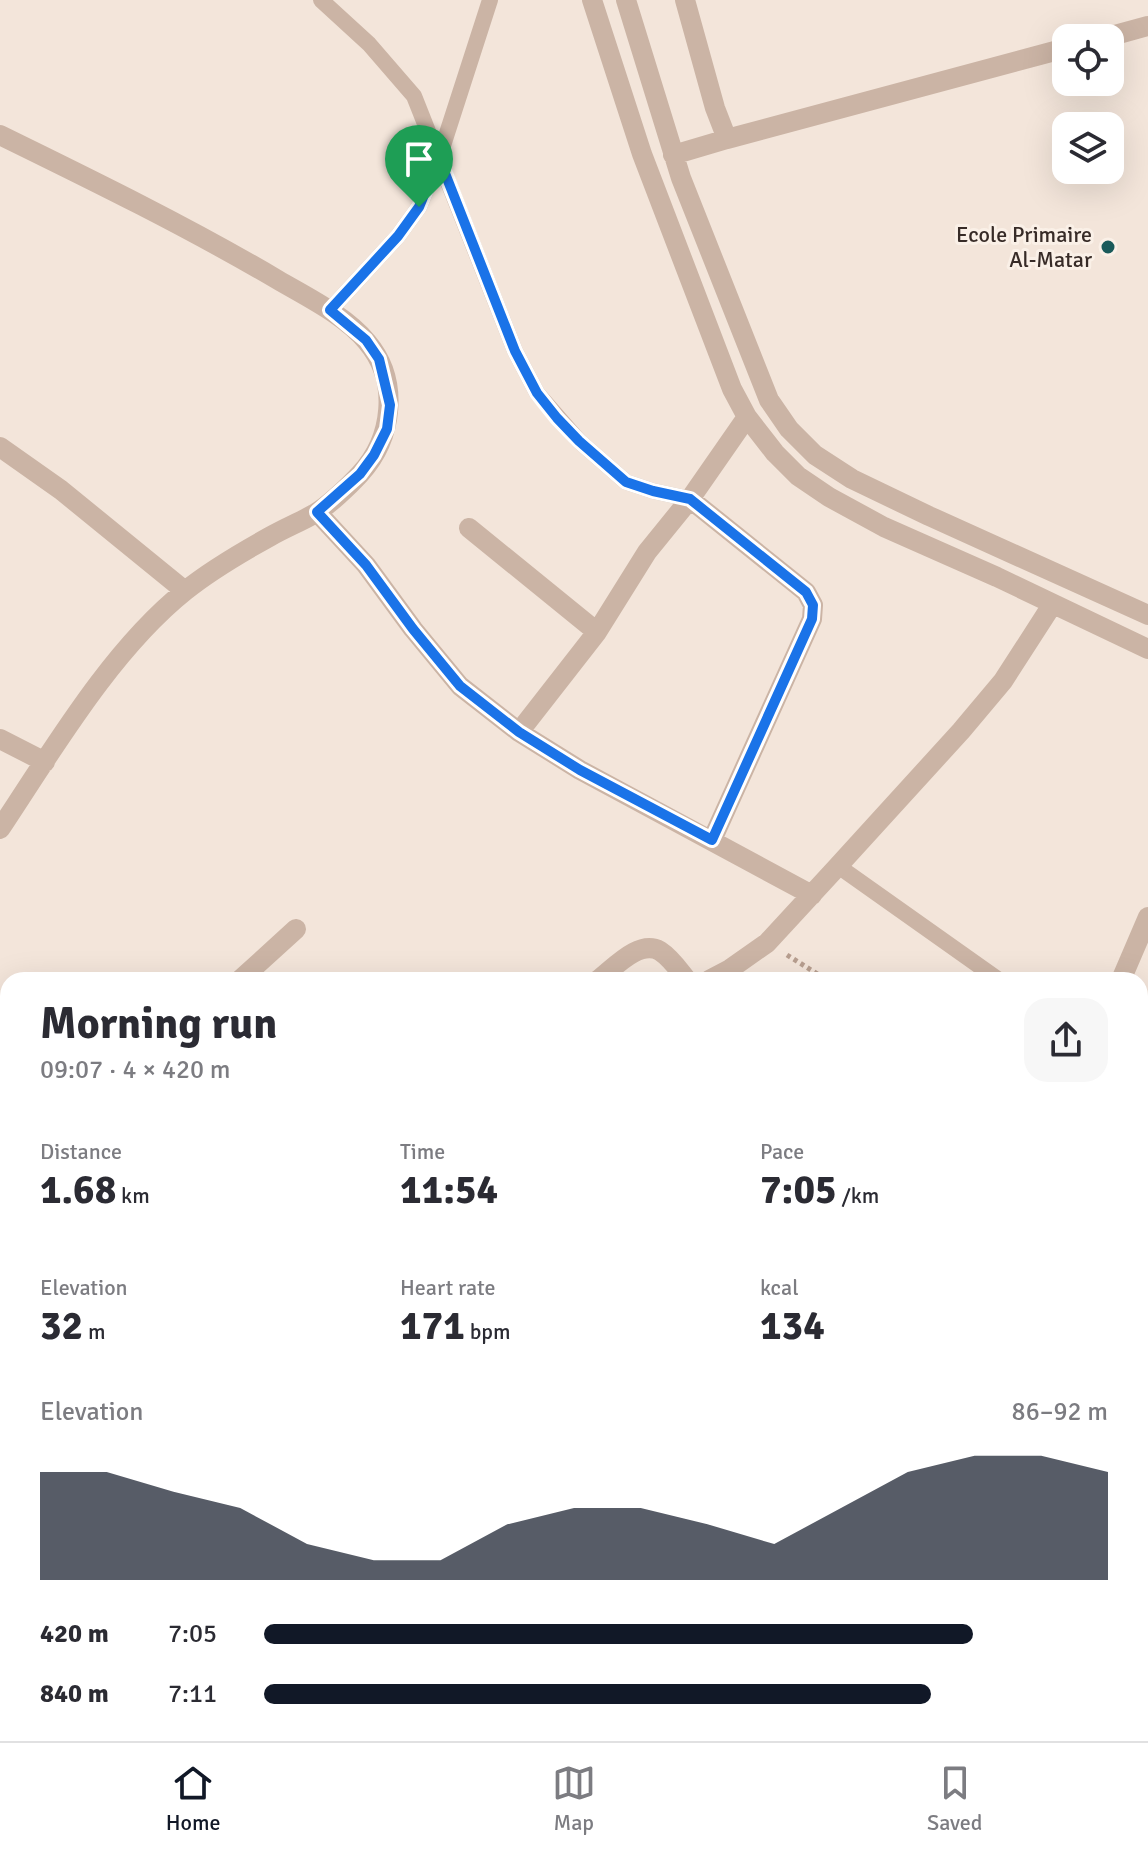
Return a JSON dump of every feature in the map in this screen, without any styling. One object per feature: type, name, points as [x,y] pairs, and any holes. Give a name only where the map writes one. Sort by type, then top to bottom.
[{"type":"street","points":[[592,0],[642,154],[732,389],[747,417],[775,453],[798,476],[884,527],[1148,649]]},
{"type":"street","points":[[626,0],[673,155],[719,277],[769,400],[789,429],[815,455],[852,479],[1148,615]]},
{"type":"street","points":[[685,0],[715,108],[727,139]]},
{"type":"street","points":[[1124,33],[1148,26]]},
{"type":"street","points":[[673,155],[1052,52]]},
{"type":"street","points":[[0,135],[187,228],[330,310],[366,340],[379,359],[390,405],[387,429],[360,474],[317,512],[246,550],[185,591],[122,654],[0,829]]},
{"type":"street","points":[[519,732],[597,632],[647,552],[690,499],[747,417]]},
{"type":"street","points":[[0,447],[61,490],[185,591]]},
{"type":"street","points":[[690,499],[806,592],[813,605],[812,619],[712,840]]},
{"type":"street","points":[[317,512],[366,565],[460,686],[519,732],[580,770],[812,895]]},
{"type":"street","points":[[469,528],[597,632]]},
{"type":"street","points":[[724,972],[767,943],[961,731],[1003,681],[1052,605]]},
{"type":"street","points":[[0,739],[45,762]]},
{"type":"street","points":[[1124,972],[1148,917]]},
{"type":"street","points":[[249,972],[296,929]]},
{"type":"street","points":[[609,972],[638,950],[648,948],[658,949],[680,972]]},
{"type":"lane","points":[[321,0],[369,44],[414,96],[515,351],[537,393],[579,441],[626,482],[690,499]]},
{"type":"lane","points":[[330,310],[398,236],[419,207],[439,158],[490,0]]},
{"type":"lane","points":[[838,866],[988,972]]},
{"type":"lane","points":[[0,1160],[0,1170]]},
{"type":"path","points":[[767,943],[814,972]]},
{"type":"place","name":"Ecole Primaire Al-Matar","points":[[1108,247]]},
{"type":"route","points":[[439,158],[515,351],[537,393],[579,441],[626,482],[690,499],[806,592],[813,605],[812,619],[712,840],[580,770],[519,732],[460,686],[366,565],[317,512],[360,474],[374,455],[387,429],[390,405],[379,359],[366,340],[330,310],[398,236],[419,207],[439,158]]}]
